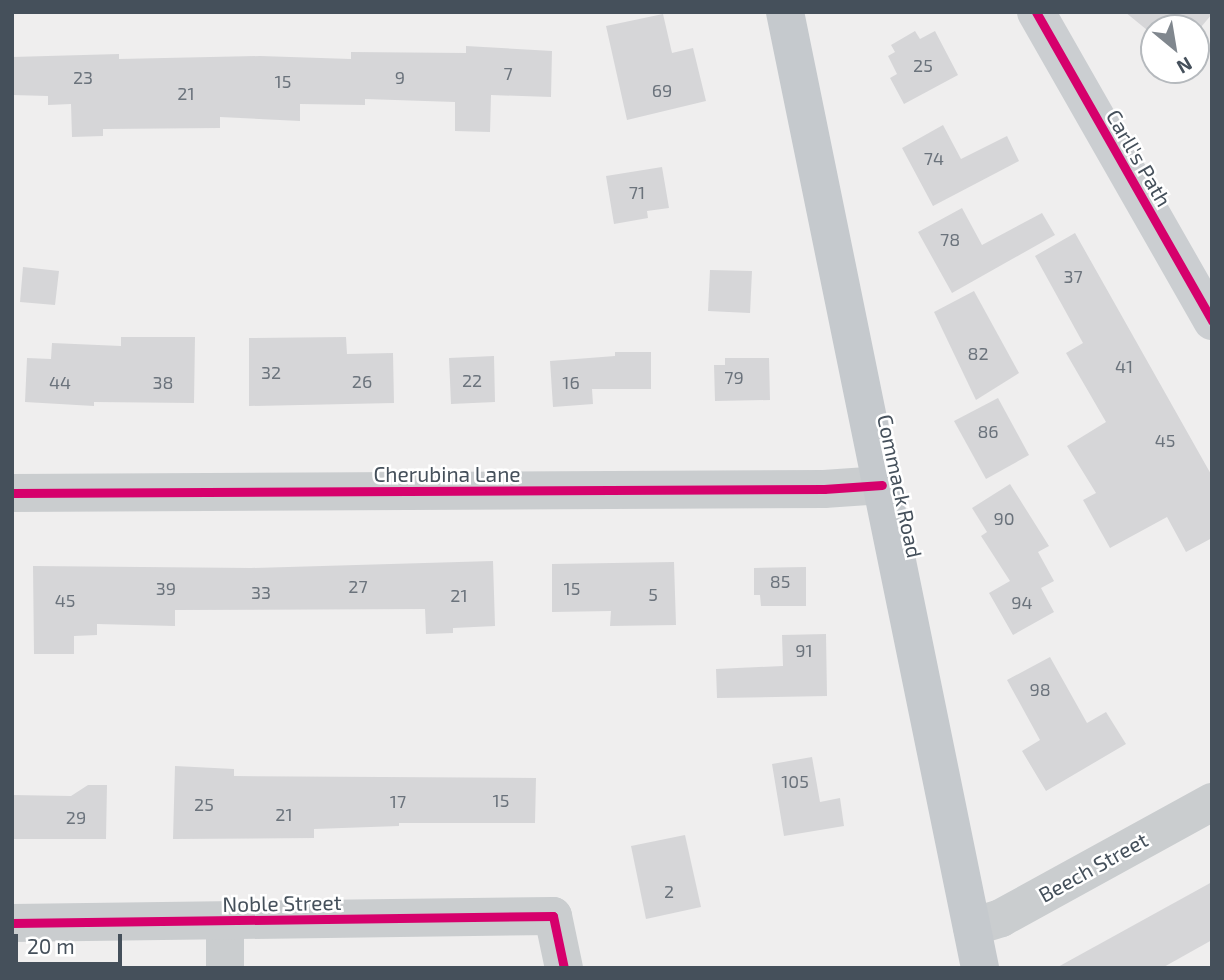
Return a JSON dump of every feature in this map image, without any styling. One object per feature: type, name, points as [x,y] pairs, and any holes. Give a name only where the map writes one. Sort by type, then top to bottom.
[{"type":"main road","name":"Commack Road","points":[[785,12],[980,968]]},
{"type":"street","name":"Carll's Path","points":[[1036,12],[1209,309]]},
{"type":"street","name":"Cherubina Lane","points":[[12,494],[833,489],[882,485]]},
{"type":"street","name":"Beech Street","points":[[972,927],[1001,918],[1212,802]]},
{"type":"street","name":"Noble Street","points":[[12,923],[553,916],[564,968]]},
{"type":"street","points":[[225,921],[225,968]]},
{"type":"building","points":[[1125,12],[1212,12],[1210,16],[1210,14],[1140,14],[1140,24]]},
{"type":"building","points":[[663,14],[672,53],[693,48],[706,101],[627,120],[606,26]]},
{"type":"building","points":[[915,31],[920,39],[935,31],[958,75],[904,104],[890,78],[897,74],[888,56],[895,52],[891,45]]},
{"type":"building","points":[[466,46],[552,51],[551,97],[491,95],[490,132],[455,131],[455,102],[365,99],[365,105],[300,104],[300,121],[220,117],[220,128],[103,129],[103,136],[72,137],[71,104],[48,105],[48,96],[12,95],[12,57],[119,54],[119,59],[260,56],[351,59],[351,52],[466,53]]},
{"type":"building","points":[[943,125],[961,159],[1007,136],[1019,161],[933,206],[902,148]]},
{"type":"building","points":[[662,167],[669,208],[647,211],[648,218],[614,224],[606,176]]},
{"type":"building","points":[[962,208],[982,245],[1042,213],[1055,235],[952,293],[918,232]]},
{"type":"building","points":[[1075,233],[1212,476],[1212,538],[1186,552],[1167,517],[1110,548],[1083,500],[1096,493],[1067,446],[1106,422],[1066,353],[1083,343],[1035,256]]},
{"type":"building","points":[[23,267],[59,271],[55,305],[20,302]]},
{"type":"building","points":[[710,270],[752,271],[750,313],[708,311]]},
{"type":"building","points":[[974,291],[1019,373],[976,400],[934,312]]},
{"type":"building","points":[[121,337],[195,337],[194,403],[94,402],[94,406],[25,402],[27,358],[51,359],[52,343],[121,346]]},
{"type":"building","points":[[346,337],[347,354],[393,353],[394,403],[249,406],[249,338]]},
{"type":"building","points":[[615,352],[651,352],[651,389],[592,389],[593,404],[553,407],[550,361],[615,356]]},
{"type":"building","points":[[494,356],[495,402],[451,404],[449,358]]},
{"type":"building","points":[[725,358],[769,358],[770,400],[715,401],[714,365],[725,365]]},
{"type":"building","points":[[998,398],[1029,455],[986,479],[954,421]]},
{"type":"building","points":[[1010,484],[1049,546],[1038,552],[1054,581],[1041,588],[1054,612],[1013,635],[989,593],[1010,581],[981,536],[987,532],[972,508]]},
{"type":"building","points":[[493,561],[495,626],[453,628],[453,633],[426,634],[425,609],[175,610],[175,626],[97,624],[97,635],[74,636],[74,654],[34,654],[33,566],[251,568]]},
{"type":"building","points":[[674,562],[676,625],[610,626],[611,611],[552,612],[552,564]]},
{"type":"building","points":[[806,567],[806,606],[761,606],[760,595],[754,595],[754,568]]},
{"type":"building","points":[[826,634],[827,696],[717,698],[716,669],[783,666],[782,635]]},
{"type":"building","points":[[1050,657],[1087,723],[1106,712],[1126,744],[1046,791],[1022,751],[1040,740],[1007,680]]},
{"type":"building","points":[[812,757],[820,802],[840,798],[844,826],[784,836],[772,764]]},
{"type":"building","points":[[175,766],[234,769],[234,776],[536,778],[535,823],[399,823],[399,826],[314,829],[314,838],[173,839]]},
{"type":"building","points":[[88,785],[107,785],[106,839],[12,839],[12,795],[71,796]]},
{"type":"building","points":[[685,835],[701,907],[646,919],[631,846]]},
{"type":"building","points":[[1212,882],[1212,940],[1162,968],[1056,968]]},
{"type":"cycle path","points":[[1036,12],[1212,321]]},
{"type":"cycle path","points":[[12,493],[824,489],[882,485]]},
{"type":"cycle path","points":[[12,923],[553,916],[564,968]]}]
